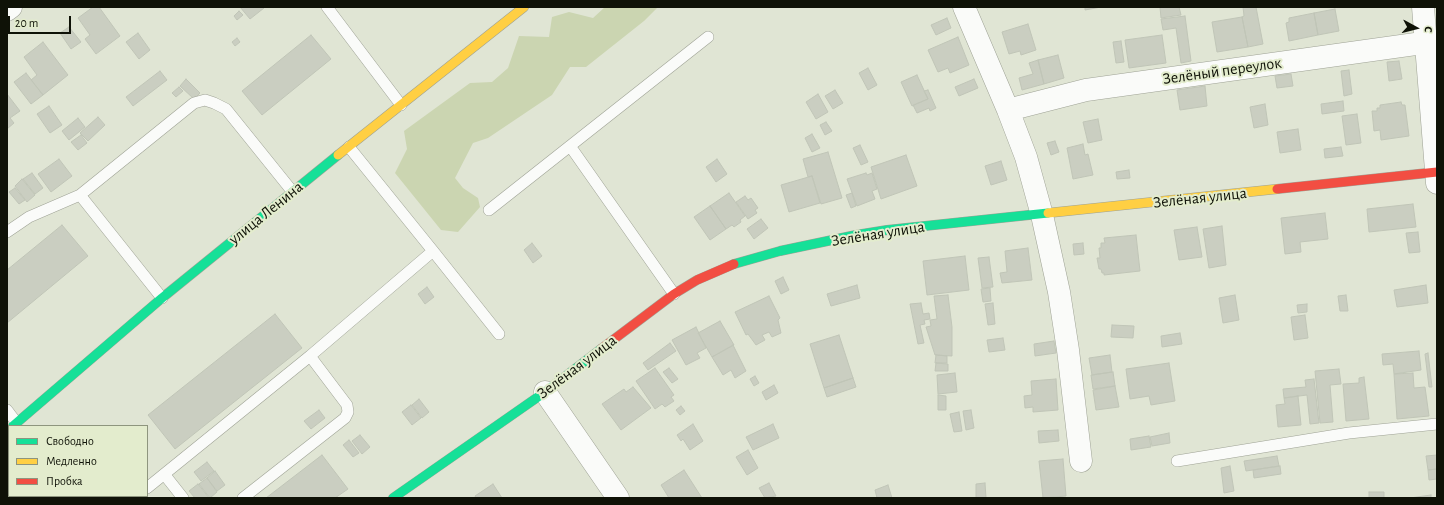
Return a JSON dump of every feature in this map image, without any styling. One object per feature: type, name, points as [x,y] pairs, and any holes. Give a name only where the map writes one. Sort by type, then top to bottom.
[{"type":"street","points":[[7,10],[10,7]]},
{"type":"street","name":"улица Ленина","points":[[13,425],[162,298],[292,191],[524,7]]},
{"type":"street","points":[[964,7],[1026,156],[1042,215],[1059,292],[1068,350],[1081,461]]},
{"type":"street","points":[[1423,7],[1432,41],[1437,176]]},
{"type":"street","name":"Зелёный переулок","points":[[1008,110],[1086,90],[1432,41]]},
{"type":"street","name":"Зелёная улица","points":[[393,498],[545,392],[674,294],[697,280],[734,264],[780,251],[856,235],[1437,176]]},
{"type":"street","points":[[545,392],[618,498]]},
{"type":"lane","points":[[327,7],[401,105]]},
{"type":"lane","points":[[488,210],[708,37]]},
{"type":"lane","points":[[7,232],[29,217],[80,195],[194,103],[205,100],[226,109],[292,191]]},
{"type":"lane","points":[[570,146],[674,294]]},
{"type":"lane","points":[[349,147],[499,334]]},
{"type":"lane","points":[[80,195],[162,298]]},
{"type":"lane","points":[[148,487],[310,356],[433,251]]},
{"type":"lane","points":[[243,498],[346,418],[348,412],[347,405],[310,356]]},
{"type":"lane","points":[[7,410],[11,425]]},
{"type":"lane","points":[[1177,461],[1349,433],[1437,424]]},
{"type":"lane","points":[[164,474],[183,498]]},
{"type":"green space","points":[[605,7],[658,7],[644,21],[586,67],[570,67],[552,95],[488,138],[473,143],[455,178],[463,188],[478,198],[480,207],[458,232],[441,230],[395,173],[407,149],[404,131],[470,83],[492,82],[508,68],[519,36],[549,37],[552,17],[569,12],[593,18]]},
{"type":"building","points":[[93,7],[99,7],[120,36],[96,54],[85,39],[90,35],[78,18]]},
{"type":"building","points":[[240,7],[263,7],[264,8],[250,19]]},
{"type":"building","points":[[1085,7],[1101,7],[1085,10]]},
{"type":"building","points":[[1160,7],[1179,7],[1181,15],[1161,18]]},
{"type":"building","points":[[1243,7],[1256,7],[1263,44],[1248,47],[1242,17],[1244,16]]},
{"type":"building","points":[[1335,9],[1339,31],[1318,35],[1314,13]]},
{"type":"building","points":[[239,11],[243,15],[237,20],[234,16]]},
{"type":"building","points":[[1314,13],[1318,35],[1289,41],[1286,23],[1289,22],[1289,18]]},
{"type":"building","points":[[1185,16],[1191,61],[1181,63],[1176,28],[1163,30],[1161,19]]},
{"type":"building","points":[[1242,17],[1248,47],[1217,52],[1212,22]]},
{"type":"building","points":[[947,18],[951,28],[936,35],[931,25]]},
{"type":"building","points":[[1028,24],[1036,50],[1021,55],[1020,51],[1009,54],[1002,32]]},
{"type":"building","points":[[69,27],[81,42],[71,49],[60,33]]},
{"type":"building","points":[[138,33],[150,50],[139,59],[126,42]]},
{"type":"building","points":[[311,35],[331,59],[262,115],[242,91]]},
{"type":"building","points":[[1162,35],[1166,63],[1129,68],[1125,40]]},
{"type":"building","points":[[958,37],[969,65],[950,73],[948,68],[938,72],[928,50]]},
{"type":"building","points":[[237,38],[240,42],[235,46],[232,42]]},
{"type":"building","points":[[1121,41],[1124,62],[1116,63],[1113,42]]},
{"type":"building","points":[[43,42],[68,75],[43,95],[31,80],[37,75],[24,57]]},
{"type":"building","points":[[1058,55],[1064,78],[1044,84],[1038,60]]},
{"type":"building","points":[[1038,60],[1044,84],[1022,90],[1019,78],[1033,74],[1029,63]]},
{"type":"building","points":[[1399,61],[1402,79],[1389,81],[1387,62]]},
{"type":"building","points":[[868,68],[877,85],[868,90],[859,73]]},
{"type":"building","points":[[1349,70],[1352,94],[1344,96],[1341,71]]},
{"type":"building","points":[[160,71],[167,80],[133,106],[126,97]]},
{"type":"building","points":[[26,73],[43,95],[31,104],[14,82]]},
{"type":"building","points":[[1291,74],[1293,86],[1277,88],[1275,76]]},
{"type":"building","points":[[917,75],[928,99],[912,106],[901,82]]},
{"type":"building","points":[[186,79],[200,93],[194,99],[180,86]]},
{"type":"building","points":[[974,79],[978,88],[959,96],[955,87]]},
{"type":"building","points":[[1205,86],[1207,106],[1180,110],[1177,90]]},
{"type":"building","points":[[179,87],[183,91],[176,97],[172,93]]},
{"type":"building","points":[[835,90],[843,103],[833,109],[825,96]]},
{"type":"building","points":[[928,90],[936,108],[930,111],[929,108],[917,113],[913,105],[928,99],[924,91]]},
{"type":"building","points":[[7,94],[20,111],[10,118],[14,123],[7,129]]},
{"type":"building","points":[[818,94],[828,112],[816,119],[806,102]]},
{"type":"building","points":[[1343,101],[1344,111],[1322,114],[1321,104]]},
{"type":"building","points":[[1401,102],[1402,105],[1405,105],[1409,136],[1381,140],[1380,130],[1374,131],[1372,111],[1377,111],[1377,108],[1380,108],[1380,105]]},
{"type":"building","points":[[1265,104],[1268,125],[1254,128],[1250,107]]},
{"type":"building","points":[[49,106],[62,125],[50,133],[37,114]]},
{"type":"building","points":[[1357,114],[1361,143],[1346,145],[1342,116]]},
{"type":"building","points":[[98,117],[105,125],[88,141],[80,133]]},
{"type":"building","points":[[78,118],[85,127],[69,140],[62,131]]},
{"type":"building","points":[[1098,119],[1102,140],[1088,143],[1083,122]]},
{"type":"building","points":[[826,122],[832,131],[825,135],[820,125]]},
{"type":"building","points":[[1298,129],[1301,150],[1280,153],[1277,132]]},
{"type":"building","points":[[812,134],[820,148],[812,152],[805,138]]},
{"type":"building","points":[[81,135],[87,143],[78,150],[71,142]]},
{"type":"building","points":[[1055,141],[1059,152],[1051,155],[1047,143]]},
{"type":"building","points":[[1083,144],[1085,155],[1088,154],[1093,175],[1073,179],[1067,148]]},
{"type":"building","points":[[860,145],[868,162],[861,165],[853,148]]},
{"type":"building","points":[[1341,147],[1343,156],[1325,158],[1324,149]]},
{"type":"building","points":[[828,152],[842,198],[821,204],[812,176],[808,177],[803,159]]},
{"type":"building","points":[[906,155],[917,186],[881,199],[871,167]]},
{"type":"building","points":[[59,159],[72,176],[51,192],[38,174]]},
{"type":"building","points":[[717,159],[727,174],[716,182],[706,167]]},
{"type":"building","points":[[1001,161],[1007,180],[991,185],[985,166]]},
{"type":"building","points":[[1129,170],[1130,178],[1117,179],[1116,172]]},
{"type":"building","points":[[32,173],[43,188],[35,194],[23,179]]},
{"type":"building","points":[[866,173],[867,175],[872,173],[877,189],[872,191],[875,199],[857,206],[847,179]]},
{"type":"building","points":[[812,176],[820,203],[789,212],[781,185]]},
{"type":"building","points":[[22,179],[35,195],[27,202],[15,186]]},
{"type":"building","points":[[15,188],[25,200],[19,204],[9,192]]},
{"type":"building","points":[[729,193],[745,216],[740,220],[741,222],[734,227],[732,225],[726,229],[710,206]]},
{"type":"building","points":[[852,193],[856,206],[851,208],[846,195]]},
{"type":"building","points":[[745,196],[748,200],[751,198],[758,208],[755,210],[757,213],[748,219],[736,202]]},
{"type":"building","points":[[1413,204],[1416,227],[1369,232],[1367,209]]},
{"type":"building","points":[[710,206],[726,229],[710,240],[694,217]]},
{"type":"building","points":[[1325,213],[1328,239],[1300,242],[1301,252],[1285,254],[1281,218]]},
{"type":"building","points":[[761,219],[768,228],[754,239],[747,229]]},
{"type":"building","points":[[62,225],[88,256],[7,323],[7,270]]},
{"type":"building","points":[[1222,226],[1226,265],[1209,268],[1203,229]]},
{"type":"building","points":[[1197,227],[1202,257],[1179,260],[1174,230]]},
{"type":"building","points":[[1418,232],[1420,252],[1409,253],[1406,233]]},
{"type":"building","points":[[1136,235],[1140,271],[1104,275],[1101,269],[1099,269],[1097,258],[1100,258],[1099,248],[1101,248],[1101,243],[1105,243],[1104,238]]},
{"type":"building","points":[[532,243],[542,256],[533,263],[524,250]]},
{"type":"building","points":[[1083,243],[1084,254],[1074,255],[1073,244]]},
{"type":"building","points":[[1028,248],[1032,280],[1002,283],[1000,273],[1007,272],[1005,251]]},
{"type":"building","points":[[965,256],[969,290],[927,295],[923,261]]},
{"type":"building","points":[[989,257],[993,287],[982,288],[978,258]]},
{"type":"building","points":[[783,277],[789,290],[781,294],[775,281]]},
{"type":"building","points":[[857,285],[860,298],[831,306],[827,294]]},
{"type":"building","points":[[1426,285],[1428,303],[1397,307],[1394,290]]},
{"type":"building","points":[[427,287],[434,297],[425,304],[418,294]]},
{"type":"building","points":[[990,288],[991,301],[983,302],[981,289]]},
{"type":"building","points":[[948,295],[952,327],[952,356],[935,355],[926,327],[931,326],[930,320],[937,319],[934,296]]},
{"type":"building","points":[[1235,295],[1239,320],[1223,323],[1219,298]]},
{"type":"building","points":[[1346,295],[1348,311],[1340,311],[1338,296]]},
{"type":"building","points":[[769,296],[780,318],[778,320],[781,333],[772,337],[769,332],[762,335],[765,340],[756,345],[748,334],[746,335],[735,312]]},
{"type":"building","points":[[921,303],[923,314],[929,313],[930,319],[924,320],[925,324],[920,325],[924,343],[918,344],[910,304]]},
{"type":"building","points":[[993,303],[995,324],[988,325],[985,304]]},
{"type":"building","points":[[1307,304],[1307,312],[1298,313],[1297,305]]},
{"type":"building","points":[[275,314],[302,348],[175,449],[148,415]]},
{"type":"building","points":[[1305,315],[1308,338],[1294,340],[1291,317]]},
{"type":"building","points":[[720,321],[734,345],[712,357],[698,333]]},
{"type":"building","points":[[1112,325],[1134,326],[1133,338],[1111,337]]},
{"type":"building","points":[[696,327],[706,348],[697,353],[700,358],[686,365],[672,340]]},
{"type":"building","points":[[1180,333],[1182,344],[1162,347],[1161,336]]},
{"type":"building","points":[[839,335],[853,378],[824,388],[810,344]]},
{"type":"building","points":[[1003,338],[1005,350],[989,352],[987,340]]},
{"type":"building","points":[[1054,341],[1056,353],[1035,356],[1034,344]]},
{"type":"building","points":[[670,343],[676,351],[648,370],[643,363]]},
{"type":"building","points":[[733,345],[746,371],[735,378],[731,370],[723,375],[712,357]]},
{"type":"building","points":[[1419,351],[1421,370],[1394,374],[1393,364],[1383,365],[1382,354]]},
{"type":"building","points":[[1428,353],[1432,387],[1429,387],[1425,354]]},
{"type":"building","points":[[936,355],[947,356],[947,363],[935,363]]},
{"type":"building","points":[[1110,355],[1112,372],[1092,375],[1089,358]]},
{"type":"building","points":[[936,363],[948,364],[948,371],[935,371]]},
{"type":"building","points":[[1169,363],[1175,401],[1151,405],[1149,396],[1130,399],[1126,369]]},
{"type":"building","points":[[655,368],[674,395],[671,397],[674,401],[665,407],[662,404],[655,409],[636,381]]},
{"type":"building","points":[[669,368],[678,379],[672,383],[663,372]]},
{"type":"building","points":[[1339,369],[1341,384],[1330,385],[1333,422],[1320,423],[1315,371]]},
{"type":"building","points":[[1113,372],[1115,386],[1093,389],[1091,375]]},
{"type":"building","points":[[955,373],[957,392],[938,394],[937,375]]},
{"type":"building","points":[[1413,373],[1414,388],[1425,387],[1429,416],[1397,419],[1394,374]]},
{"type":"building","points":[[755,376],[759,383],[754,386],[750,379]]},
{"type":"building","points":[[1364,377],[1369,419],[1346,421],[1343,384],[1359,383],[1359,378]]},
{"type":"building","points":[[853,378],[856,387],[827,397],[824,388]]},
{"type":"building","points":[[1056,379],[1058,410],[1033,412],[1033,407],[1025,408],[1024,396],[1032,395],[1031,381]]},
{"type":"building","points":[[1314,379],[1319,423],[1310,424],[1307,395],[1284,398],[1283,389],[1306,387],[1305,380]]},
{"type":"building","points":[[774,385],[778,393],[766,400],[762,392]]},
{"type":"building","points":[[1115,386],[1119,407],[1096,410],[1093,390]]},
{"type":"building","points":[[633,387],[651,408],[621,430],[602,404],[624,389],[626,392]]},
{"type":"building","points":[[938,395],[946,396],[946,410],[938,410]]},
{"type":"building","points":[[1298,396],[1301,425],[1278,427],[1276,405],[1285,404],[1284,398]]},
{"type":"building","points":[[419,399],[429,412],[422,418],[412,405]]},
{"type":"building","points":[[411,405],[421,418],[412,425],[402,412]]},
{"type":"building","points":[[681,406],[685,411],[680,415],[676,410]]},
{"type":"building","points":[[319,410],[325,418],[311,429],[304,421]]},
{"type":"building","points":[[971,410],[974,428],[966,430],[963,411]]},
{"type":"building","points":[[959,412],[962,431],[954,432],[950,414]]},
{"type":"building","points":[[693,424],[703,441],[690,450],[683,439],[681,441],[677,435]]},
{"type":"building","points":[[773,424],[779,438],[753,450],[746,437]]},
{"type":"building","points":[[1058,430],[1059,441],[1039,443],[1038,431]]},
{"type":"building","points":[[1169,433],[1170,443],[1152,446],[1150,437]]},
{"type":"building","points":[[360,435],[370,447],[362,454],[352,441]]},
{"type":"building","points":[[1149,436],[1151,447],[1131,450],[1130,439]]},
{"type":"building","points":[[349,440],[359,453],[353,457],[343,445]]},
{"type":"building","points":[[748,450],[758,468],[747,475],[736,457]]},
{"type":"building","points":[[322,455],[348,489],[335,498],[266,498]]},
{"type":"building","points":[[1437,455],[1437,469],[1428,470],[1426,456]]},
{"type":"building","points":[[1277,456],[1279,466],[1246,471],[1244,461]]},
{"type":"building","points":[[1063,459],[1066,496],[1043,498],[1039,461]]},
{"type":"building","points":[[207,462],[214,471],[201,481],[194,472]]},
{"type":"building","points":[[1230,466],[1234,491],[1224,493],[1221,468]]},
{"type":"building","points":[[1280,466],[1281,474],[1254,478],[1253,470]]},
{"type":"building","points":[[1437,469],[1437,479],[1429,480],[1428,470]]},
{"type":"building","points":[[684,470],[702,498],[669,498],[661,485]]},
{"type":"building","points":[[215,471],[225,485],[217,491],[207,478]]},
{"type":"building","points":[[207,478],[217,492],[210,498],[199,484]]},
{"type":"building","points":[[769,483],[776,496],[765,498],[759,488]]},
{"type":"building","points":[[985,483],[986,498],[976,498],[976,484]]},
{"type":"building","points":[[198,484],[209,498],[195,498],[189,491]]},
{"type":"building","points":[[493,484],[502,498],[476,498],[475,496]]},
{"type":"building","points":[[888,485],[892,498],[877,498],[875,490]]},
{"type":"building","points":[[1369,492],[1384,492],[1384,498],[1369,498]]},
{"type":"building","points":[[1431,495],[1431,498],[1410,498]]},
{"type":"building","points":[[58,497],[114,497],[113,498],[56,498]]},
{"type":"traffic: fast","points":[[14,425],[162,298],[338,155]]},
{"type":"traffic: fast","points":[[734,264],[780,251],[856,235],[887,230],[1048,213]]},
{"type":"traffic: fast","points":[[393,498],[545,392],[601,349]]},
{"type":"traffic: slow","points":[[338,155],[524,7]]},
{"type":"traffic: slow","points":[[1048,213],[1277,189]]},
{"type":"traffic: jam","points":[[1277,189],[1437,172]]},
{"type":"traffic: jam","points":[[601,349],[674,294],[697,280],[734,264]]}]
